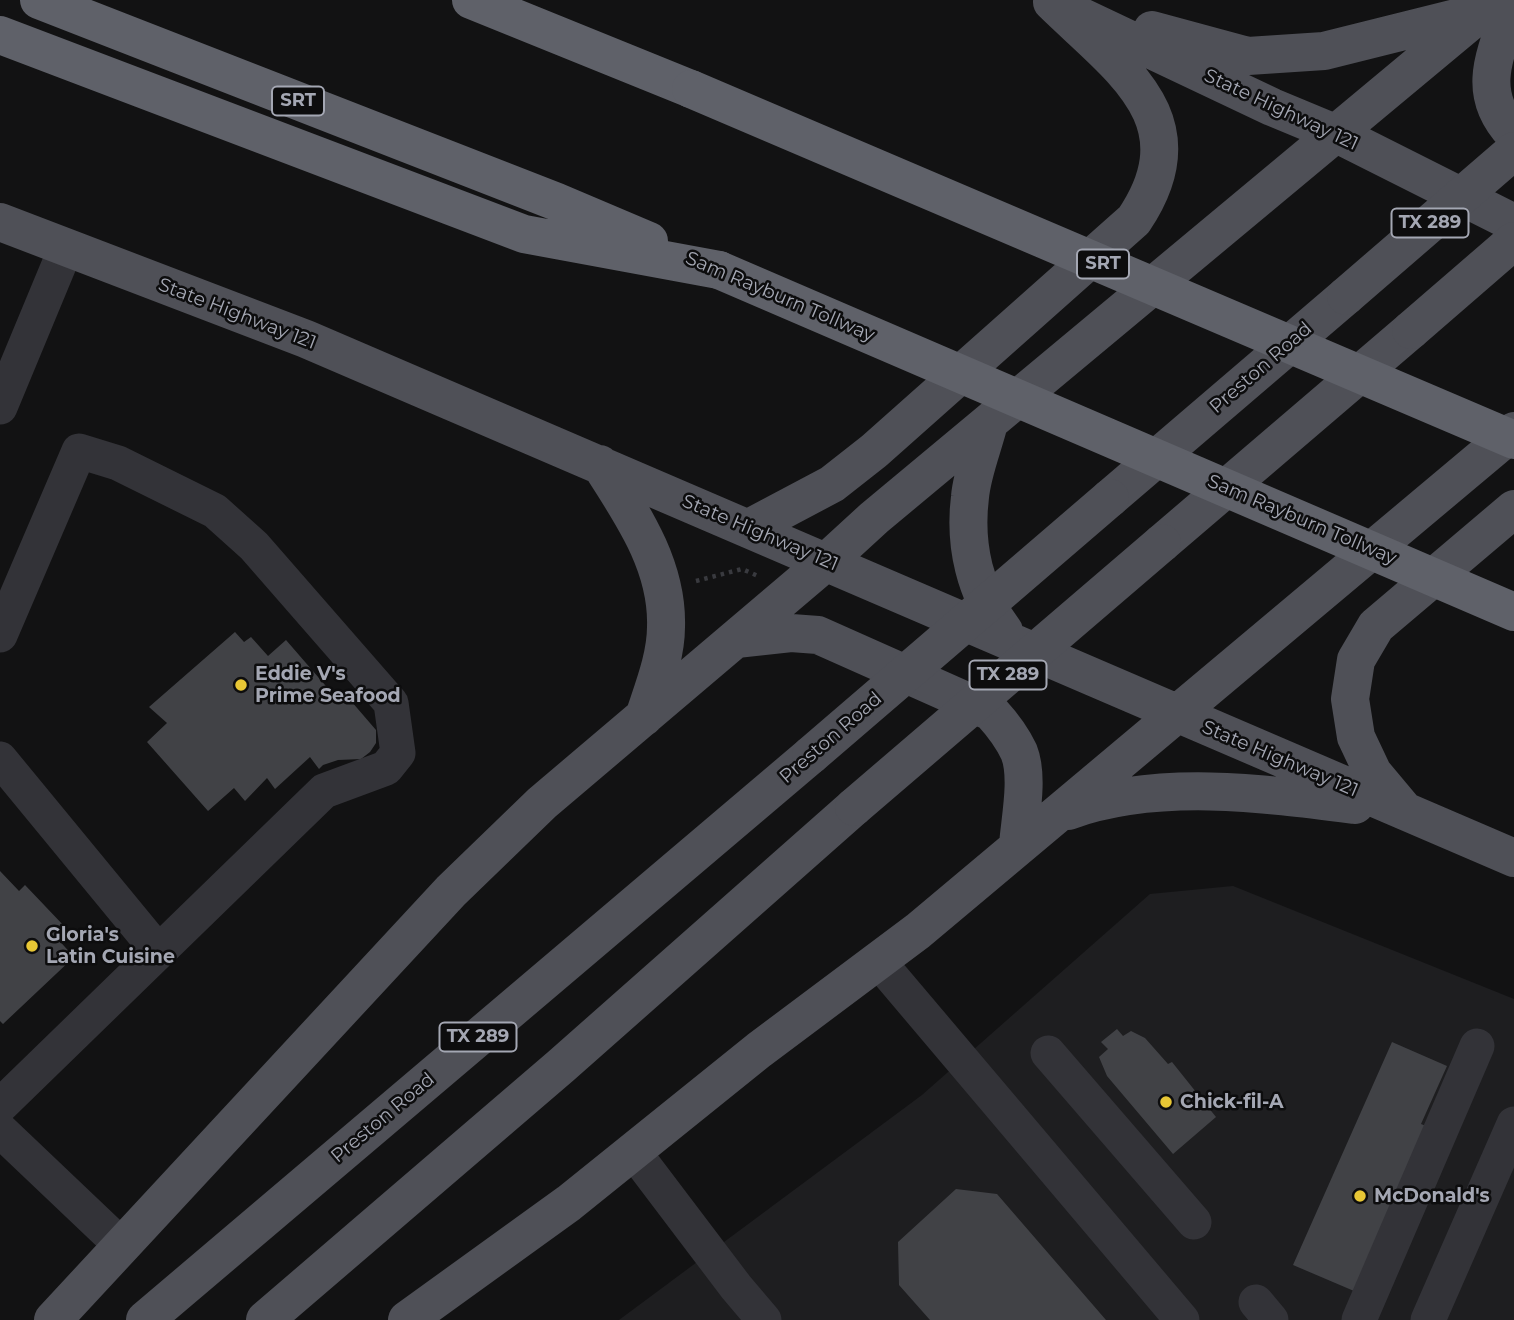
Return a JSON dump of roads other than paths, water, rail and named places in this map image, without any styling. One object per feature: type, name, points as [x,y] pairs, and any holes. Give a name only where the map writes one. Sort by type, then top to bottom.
[{"type":"highway","name":"Sam Rayburn Tollway","points":[[39,0],[556,202],[1514,612]]},
{"type":"highway","name":"SRT","points":[[471,0],[691,89],[1514,440]]},
{"type":"highway","points":[[0,35],[524,234],[719,270]]},
{"type":"main road","points":[[1049,1],[1248,56],[1324,51],[1498,4]]},
{"type":"main road","points":[[749,528],[832,484],[874,451],[1134,220],[1147,202],[1155,182],[1159,159],[1159,137],[1154,114],[1139,87],[1049,1]]},
{"type":"main road","name":"State Highway 121","points":[[1049,1],[1272,107],[1337,134],[1514,223]]},
{"type":"main road","points":[[53,1320],[451,891],[542,803],[827,562],[874,517],[1498,4]]},
{"type":"main road","points":[[1498,4],[1490,76],[1494,103],[1514,134]]},
{"type":"main road","name":"Preston Road","points":[[145,1320],[811,755],[1514,151]]},
{"type":"main road","points":[[1479,207],[1514,242]]},
{"type":"main road","name":"State Highway 121","points":[[0,222],[306,339],[1514,858]]},
{"type":"main road","name":"TX 289","points":[[265,1320],[572,1057],[854,807],[1514,242]]},
{"type":"main road","points":[[989,423],[970,496],[969,534],[974,574],[991,614],[1012,641]]},
{"type":"main road","points":[[407,1320],[569,1203],[759,1050],[879,962],[1514,430]]},
{"type":"main road","points":[[600,464],[635,518],[650,548],[663,589],[667,628],[658,672],[644,717]]},
{"type":"main road","points":[[1406,812],[1373,772],[1356,737],[1350,698],[1356,660],[1376,626],[1514,509]]},
{"type":"main road","points":[[736,639],[792,633],[818,635],[990,712],[1008,732],[1020,755],[1024,789],[1018,845]]},
{"type":"main road","points":[[1053,816],[1095,801],[1170,793],[1265,795],[1406,812]]},
{"type":"lane","points":[[0,407],[66,248]]},
{"type":"lane","points":[[0,635],[79,451],[118,463],[215,511],[254,545],[391,704],[398,753],[386,768],[324,792],[0,1106]]},
{"type":"lane","points":[[0,759],[12,796],[158,951]]},
{"type":"lane","points":[[879,962],[1182,1320]]},
{"type":"lane","points":[[1359,1320],[1477,1046]]},
{"type":"lane","points":[[1048,1053],[1194,1222]]},
{"type":"lane","points":[[1428,1320],[1514,1124]]},
{"type":"lane","points":[[0,1130],[122,1245]]},
{"type":"lane","points":[[633,1151],[764,1320]]},
{"type":"place","name":"Eddie V's Prime Seafood","points":[[241,685]]},
{"type":"place","name":"Gloria's Latin Cuisine","points":[[32,946]]},
{"type":"place","name":"Chick-fil-A","points":[[1166,1102]]},
{"type":"place","name":"McDonald's","points":[[1360,1196]]}]
